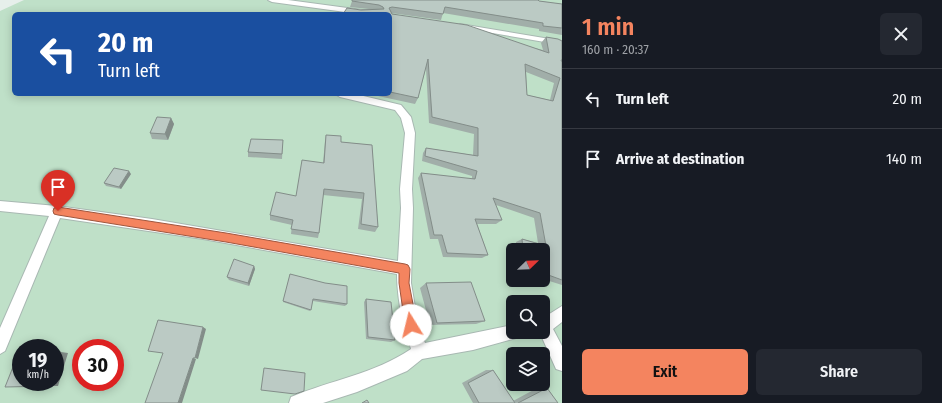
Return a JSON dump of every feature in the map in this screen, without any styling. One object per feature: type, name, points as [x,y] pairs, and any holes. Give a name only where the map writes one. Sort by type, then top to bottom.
[{"type":"street","points":[[272,0],[362,12]]},
{"type":"street","points":[[452,25],[562,43]]},
{"type":"street","points":[[349,96],[398,107],[406,116],[410,133],[406,189],[407,208],[404,283],[411,325],[417,340],[419,352]]},
{"type":"street","points":[[0,206],[58,211],[226,237],[405,269]]},
{"type":"street","points":[[0,346],[58,211]]},
{"type":"street","points":[[550,321],[562,313]]},
{"type":"street","points":[[297,403],[363,381],[401,365],[419,352],[506,334]]},
{"type":"street","points":[[550,339],[562,363]]},
{"type":"green space","points":[[24,0],[562,0],[562,403],[0,403],[0,11]]},
{"type":"building","points":[[352,0],[538,0],[562,4],[562,28],[543,26],[543,23],[445,7],[443,14],[392,7],[389,8],[391,12],[344,12],[347,8],[361,10],[384,9],[383,7]]},
{"type":"building","points":[[392,14],[467,25],[549,53],[546,37],[562,41],[562,280],[550,276],[550,243],[545,243],[540,213],[493,198],[502,220],[475,219],[488,255],[447,253],[442,235],[434,235],[421,173],[475,179],[477,171],[425,156],[426,148],[478,156],[478,128],[432,117],[428,59],[418,98],[392,92]],"holes":[[[525,64],[560,78],[553,101],[527,95]]]},
{"type":"building","points":[[157,117],[171,118],[165,134],[150,133]]},
{"type":"building","points":[[326,135],[341,136],[341,142],[372,145],[378,227],[361,224],[364,193],[324,189],[319,233],[291,229],[293,220],[270,215],[276,192],[296,196],[302,160],[324,163]]},
{"type":"building","points":[[251,139],[283,140],[282,154],[248,152]]},
{"type":"building","points":[[114,168],[129,171],[119,187],[104,183]]},
{"type":"building","points":[[522,239],[536,243],[522,243]]},
{"type":"building","points":[[234,259],[254,266],[248,283],[227,277]]},
{"type":"building","points":[[290,274],[325,283],[347,286],[347,304],[313,299],[311,310],[283,301]]},
{"type":"building","points":[[471,282],[485,321],[437,323],[426,283]]},
{"type":"building","points":[[366,299],[391,302],[395,340],[368,337]]},
{"type":"building","points":[[158,320],[203,327],[195,358],[193,358],[178,403],[145,403],[163,353],[148,351]]},
{"type":"building","points":[[264,368],[305,373],[304,391],[295,394],[261,390]]},
{"type":"building","points":[[12,370],[12,387],[5,387]]},
{"type":"building","points":[[493,370],[515,403],[479,403],[468,383]]},
{"type":"building","points":[[541,391],[549,391],[558,403],[518,403]]},
{"type":"building","points":[[367,400],[369,403],[362,403]]},
{"type":"route","points":[[58,211],[226,237],[405,269],[404,283],[411,325]]}]
